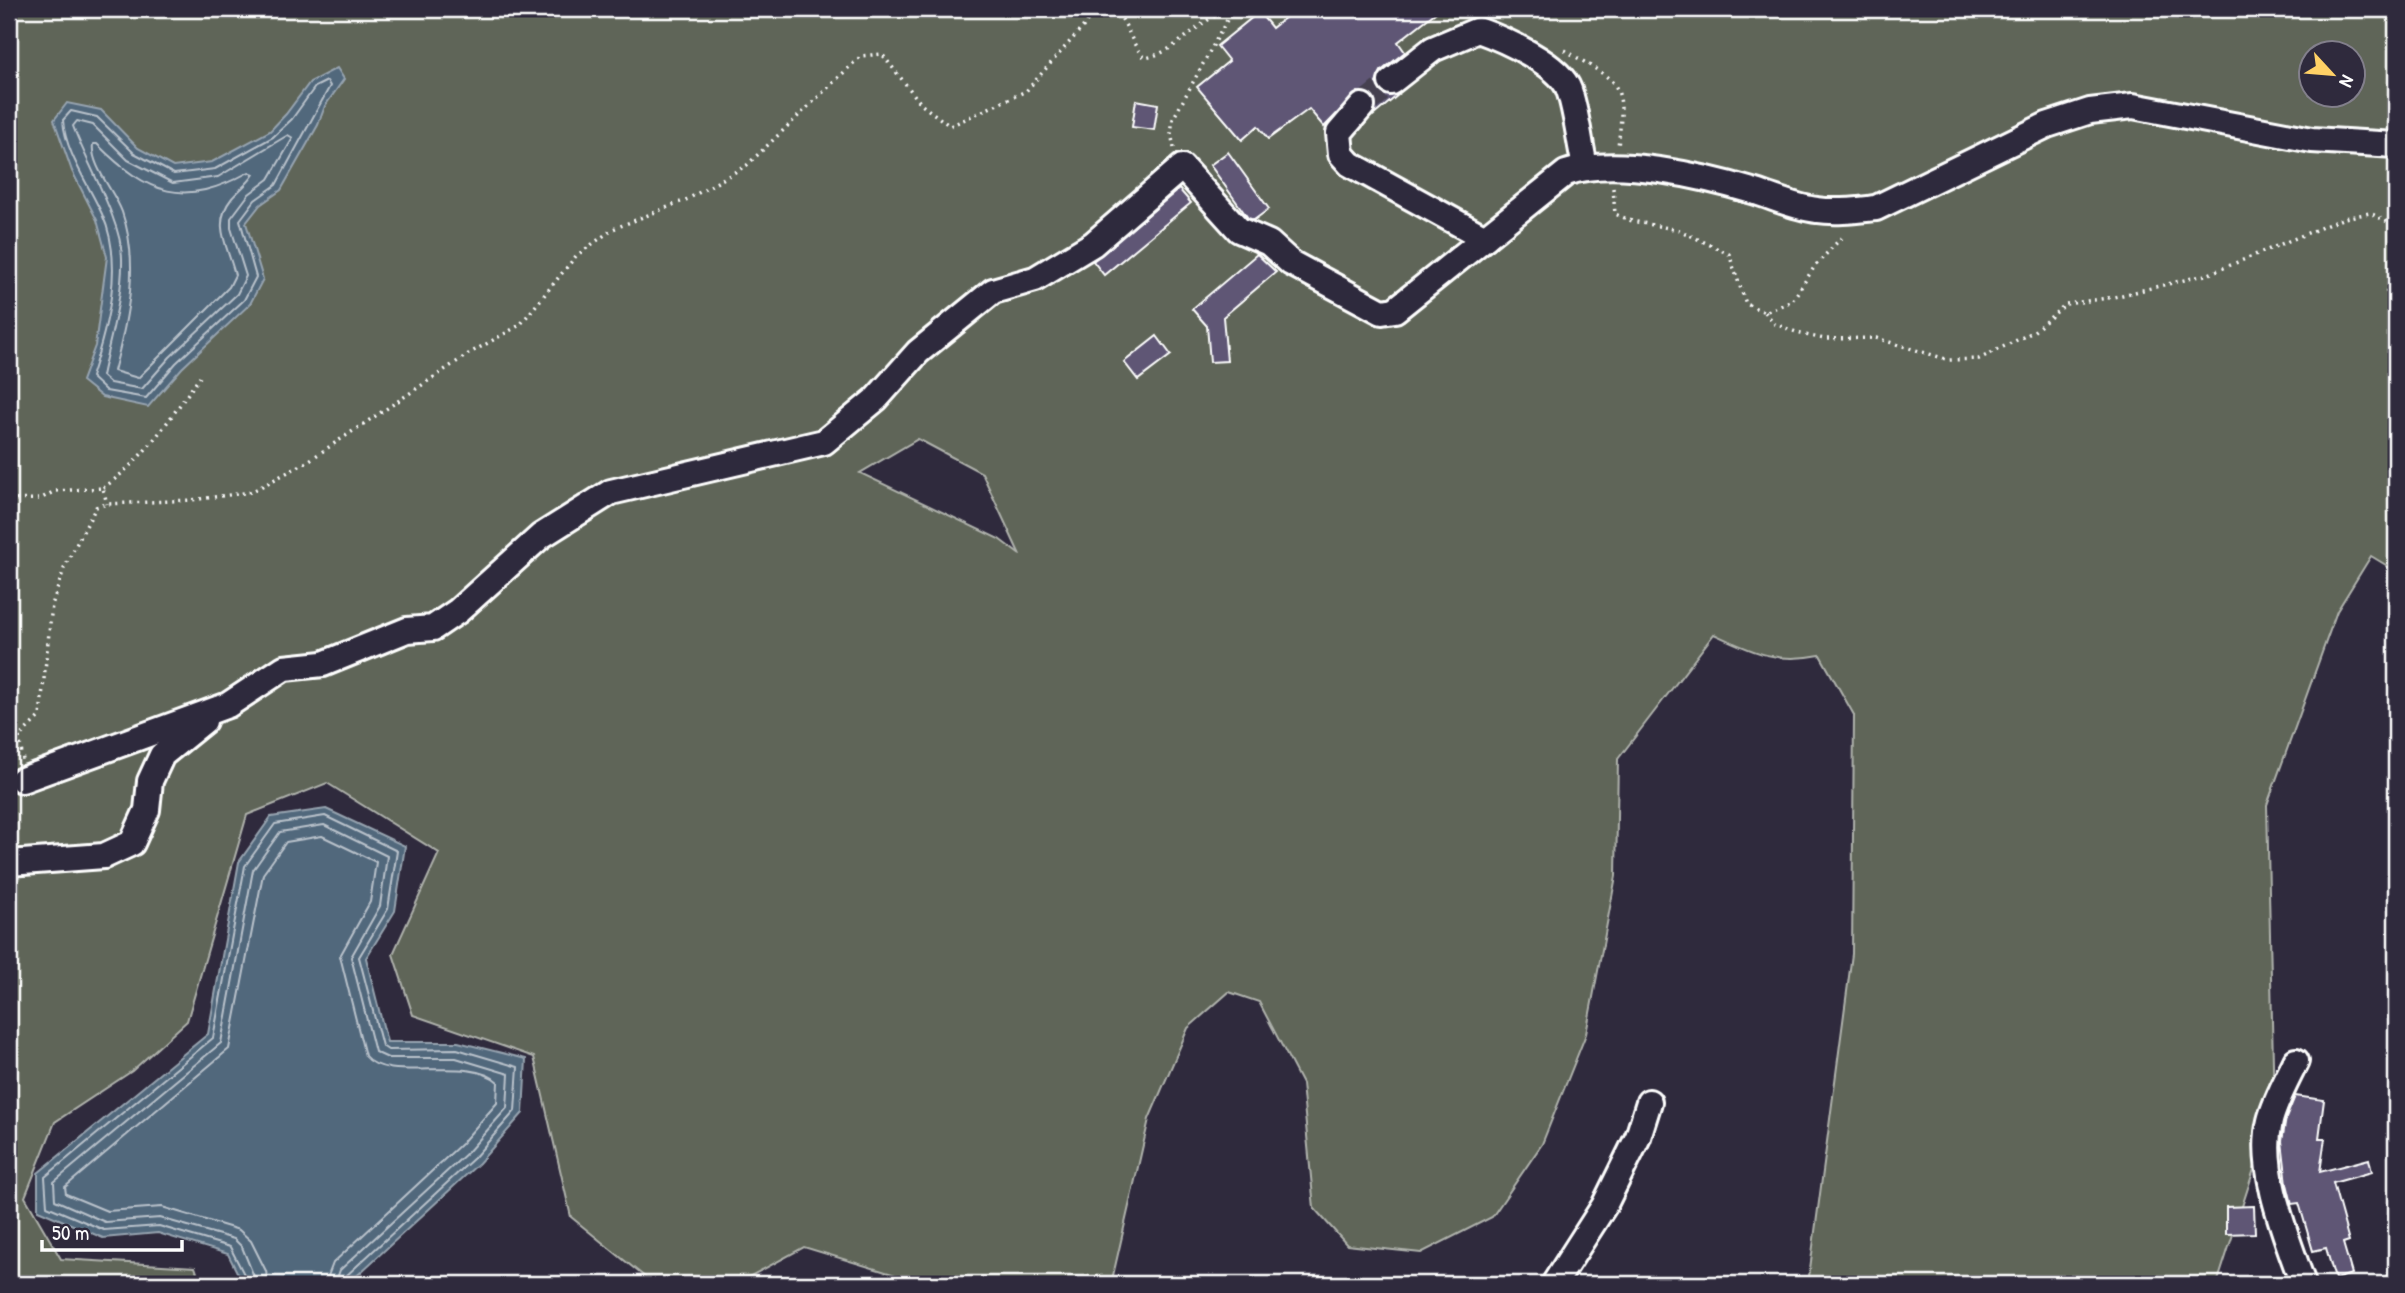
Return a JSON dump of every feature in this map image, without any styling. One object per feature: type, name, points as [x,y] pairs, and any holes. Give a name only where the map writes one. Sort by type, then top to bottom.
[{"type":"street","points":[[1391,82],[1433,49],[1478,30],[1495,36],[1535,56],[1568,87],[1585,166]]},
{"type":"street","points":[[1362,106],[1339,133],[1341,154],[1350,164],[1485,238]]},
{"type":"street","points":[[9,863],[104,856],[132,843],[147,810],[150,781],[162,755],[228,705],[284,668],[323,664],[407,629],[433,628],[458,611],[541,536],[611,492],[824,442],[876,399],[918,352],[993,291],[1035,279],[1093,244],[1182,167],[1239,230],[1269,243],[1291,263],[1382,312],[1395,310],[1566,173],[1585,166],[1605,164],[1717,181],[1816,210],[1849,212],[1876,208],[2047,125],[2090,111],[2133,107],[2312,140],[2396,145]]},
{"type":"street","points":[[22,780],[228,705]]},
{"type":"street","points":[[2296,1061],[2270,1120],[2268,1146],[2280,1220],[2303,1284]]},
{"type":"street","points":[[1554,1284],[1605,1206],[1638,1137],[1649,1102]]},
{"type":"path","points":[[9,735],[19,737],[40,716],[52,605],[78,537],[96,508],[107,504],[192,500],[251,492],[305,463],[470,353],[520,325],[576,256],[613,229],[688,199],[747,165],[861,56],[882,54],[922,105],[950,126],[1026,90],[1083,27],[1095,9]]},
{"type":"path","points":[[1112,9],[1119,13],[1137,51],[1145,58],[1164,55],[1215,13],[1233,9]]},
{"type":"path","points":[[1182,167],[1176,157],[1171,133],[1172,119],[1233,9]]},
{"type":"path","points":[[1613,183],[1615,214],[1632,221],[1658,223],[1679,230],[1729,254],[1746,304],[1765,312],[1775,324],[1824,339],[1876,338],[1949,360],[1979,359],[2033,332],[2066,304],[2114,297],[2209,274],[2344,218],[2370,213],[2396,226]]},
{"type":"path","points":[[1765,312],[1792,301],[1815,266],[1842,237]]},
{"type":"path","points":[[2386,293],[2396,282]]},
{"type":"path","points":[[9,500],[40,499],[55,491],[103,488],[129,470],[158,438],[200,377]]},
{"type":"path","points":[[103,488],[107,504]]},
{"type":"shaded area","points":[[9,9],[2396,9],[2396,571],[2371,556],[2337,611],[2267,805],[2274,1107],[2217,1284],[1808,1284],[1852,954],[1854,715],[1820,655],[1790,658],[1765,655],[1714,634],[1618,759],[1616,876],[1586,1034],[1542,1144],[1492,1217],[1421,1253],[1347,1245],[1314,1208],[1302,1084],[1259,1002],[1229,992],[1188,1028],[1149,1119],[1112,1280],[1108,1284],[925,1284],[804,1247],[738,1283],[646,1278],[571,1217],[534,1057],[413,1015],[393,954],[439,853],[327,783],[247,815],[187,1021],[132,1071],[55,1122],[25,1197],[61,1259],[195,1267],[201,1284],[9,1284]],"holes":[[[918,439],[982,473],[1020,555],[999,539],[860,473]]]},
{"type":"water","points":[[337,68],[344,79],[325,106],[318,125],[281,190],[260,205],[246,223],[263,279],[250,304],[182,368],[148,407],[102,397],[82,381],[95,346],[107,257],[97,220],[72,171],[54,120],[67,103],[101,110],[138,148],[173,167],[212,162],[270,131],[310,82]]},
{"type":"water","points":[[326,809],[405,846],[395,911],[366,958],[387,1042],[458,1042],[526,1059],[523,1113],[479,1163],[348,1284],[243,1284],[228,1254],[158,1233],[103,1238],[38,1210],[38,1173],[208,1034],[239,862],[271,817]]},
{"type":"building","points":[[1296,9],[1440,9],[1398,42],[1405,52],[1381,71],[1376,83],[1385,95],[1398,95],[1374,115],[1376,102],[1372,95],[1358,92],[1324,127],[1309,109],[1268,139],[1258,126],[1242,140],[1197,87],[1229,61],[1217,46],[1259,12],[1272,28]]},
{"type":"building","points":[[1136,100],[1158,104],[1154,130],[1132,127]]},
{"type":"building","points":[[1228,152],[1269,209],[1254,220],[1248,218],[1210,165]]},
{"type":"building","points":[[1179,189],[1191,203],[1104,275],[1093,261]]},
{"type":"building","points":[[1257,254],[1276,272],[1223,317],[1227,361],[1210,362],[1207,326],[1192,309]]},
{"type":"building","points":[[1157,336],[1171,355],[1138,380],[1124,362]]},
{"type":"building","points":[[2295,1096],[2324,1100],[2319,1138],[2325,1138],[2320,1172],[2369,1159],[2372,1172],[2333,1183],[2349,1241],[2343,1243],[2352,1274],[2335,1279],[2326,1248],[2313,1251],[2299,1203],[2292,1204],[2287,1184],[2282,1141],[2286,1118]]},
{"type":"building","points":[[2254,1206],[2255,1233],[2226,1234],[2226,1207]]},
{"type":"tunnel","points":[[1362,106],[1391,82]]}]
